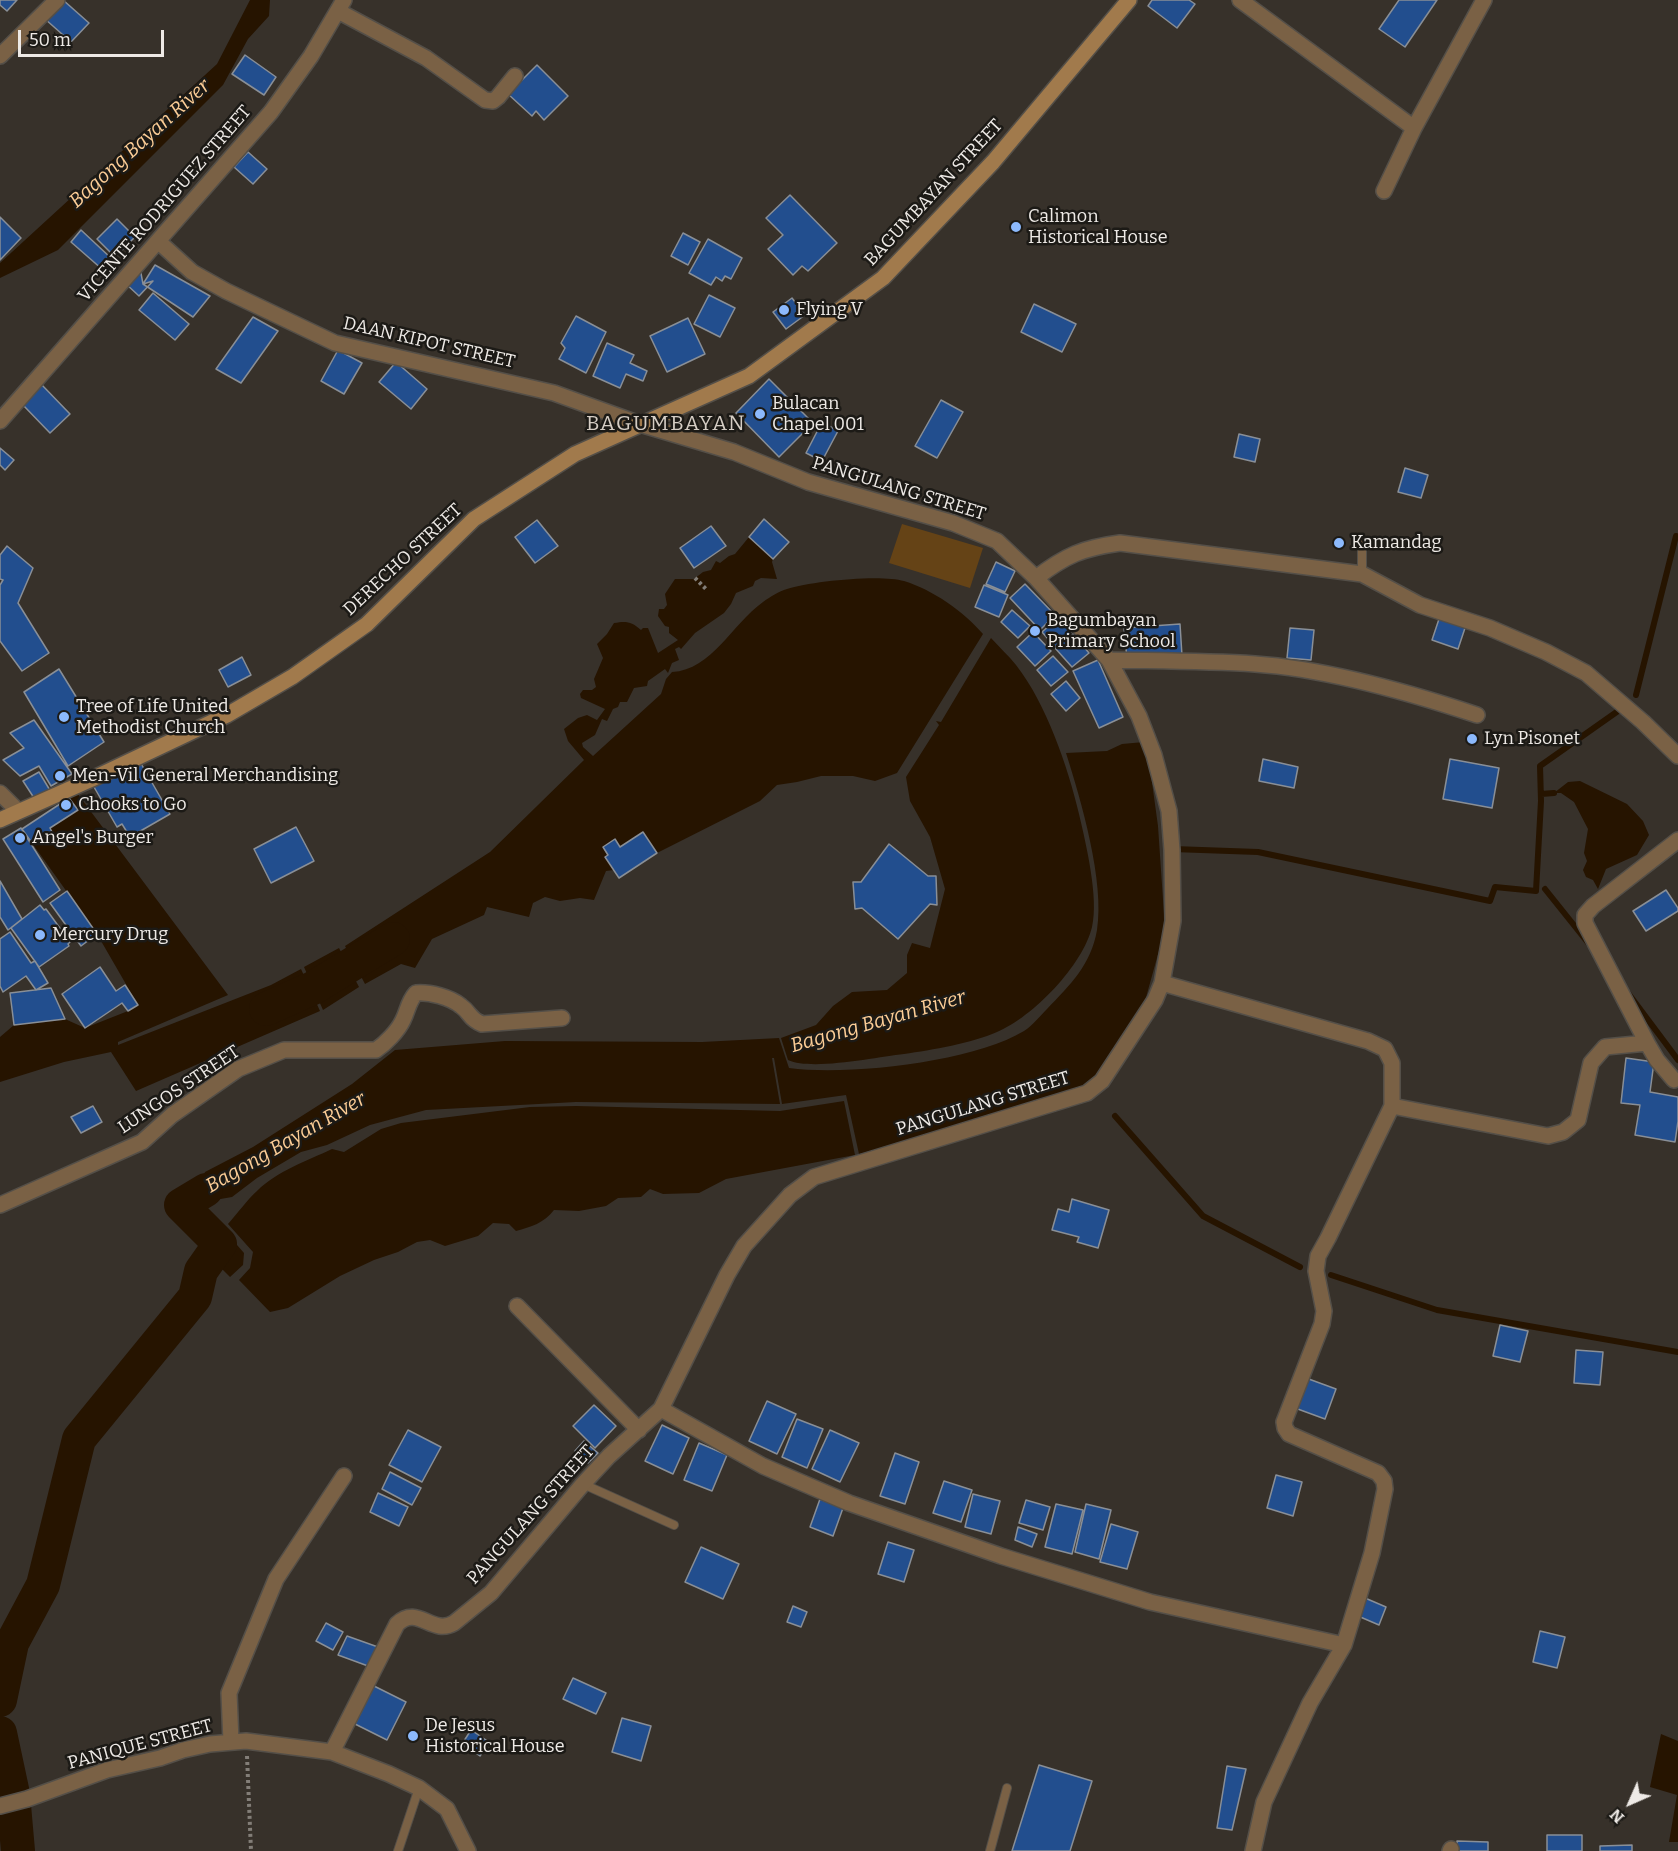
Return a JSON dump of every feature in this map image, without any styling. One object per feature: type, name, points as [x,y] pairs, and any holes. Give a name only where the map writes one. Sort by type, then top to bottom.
[{"type":"main road","name":"BAGUMBAYAN STREET","points":[[640,424],[749,376],[883,278],[993,162],[1129,0]]},
{"type":"main road","name":"DERECHO STREET","points":[[0,820],[227,716],[292,677],[367,624],[474,519],[575,454],[640,424]]},
{"type":"street","points":[[0,56],[57,0]]},
{"type":"street","points":[[1240,0],[1414,128]]},
{"type":"street","points":[[1384,191],[1414,128],[1484,0]]},
{"type":"street","points":[[341,5],[426,58],[485,100],[493,101],[498,97],[515,76]]},
{"type":"street","name":"VICENTE RODRIGUEZ STREET","points":[[0,421],[271,112],[311,56],[341,5]]},
{"type":"street","name":"DAAN KIPOT STREET","points":[[159,242],[192,272],[336,343],[525,385],[640,424]]},
{"type":"street","name":"PANGULANG STREET","points":[[332,1752],[397,1624],[404,1617],[414,1616],[439,1627],[447,1627],[491,1593],[583,1484],[609,1456],[661,1409],[744,1246],[790,1195],[814,1177],[1087,1093],[1102,1081],[1155,1000],[1162,983],[1173,921],[1172,850],[1169,811],[1154,755],[1139,716],[1109,660],[1036,578],[997,541],[953,523],[808,482],[734,452],[640,424]]},
{"type":"street","points":[[1036,578],[1062,559],[1098,546],[1120,543],[1362,574],[1420,605],[1490,628],[1546,652],[1586,674],[1643,722],[1678,756]]},
{"type":"street","points":[[1109,660],[1257,664],[1306,671],[1399,690],[1477,715]]},
{"type":"street","points":[[0,793],[18,811]]},
{"type":"street","points":[[1674,1080],[1647,1044],[1585,923],[1585,915],[1593,906],[1678,840]]},
{"type":"street","points":[[1162,983],[1368,1041],[1385,1049],[1392,1063],[1392,1106],[1318,1256],[1316,1271],[1324,1311],[1322,1324],[1284,1422],[1289,1434],[1378,1473],[1384,1481],[1385,1489],[1372,1553],[1344,1645],[1310,1703],[1264,1802],[1253,1851]]},
{"type":"street","name":"LUNGOS STREET","points":[[0,1205],[142,1142],[172,1115],[238,1069],[284,1050],[376,1050],[403,1022],[409,1001],[416,993],[437,995],[461,1006],[473,1021],[483,1024],[562,1018]]},
{"type":"street","points":[[1392,1106],[1548,1136],[1563,1132],[1578,1120],[1591,1063],[1605,1047],[1647,1044]]},
{"type":"street","points":[[518,1306],[639,1430]]},
{"type":"street","points":[[661,1409],[763,1466],[849,1503],[1002,1556],[1150,1602],[1344,1645]]},
{"type":"street","points":[[231,1742],[229,1693],[276,1579],[344,1476]]},
{"type":"street","name":"PANIQUE STREET","points":[[0,1806],[27,1799],[107,1770],[210,1744],[246,1741],[332,1752],[419,1788],[447,1809],[468,1851]]},
{"type":"lane","points":[[1362,543],[1362,574]]},
{"type":"lane","points":[[583,1484],[674,1525]]},
{"type":"lane","points":[[399,1851],[419,1788]]},
{"type":"lane","points":[[990,1851],[1007,1788]]},
{"type":"path","points":[[695,578],[707,590]]},
{"type":"path","points":[[246,1741],[251,1851]]},
{"type":"shaded area","points":[[902,524],[983,548],[970,588],[889,563]]},
{"type":"water","points":[[250,0],[270,0],[269,16],[248,39],[223,85],[58,250],[0,278],[0,263],[217,64]]},
{"type":"water","points":[[749,537],[773,559],[777,579],[761,578],[755,581],[753,586],[736,593],[724,613],[695,633],[681,649],[679,647],[675,649],[679,660],[672,663],[668,673],[665,669],[648,681],[647,686],[634,688],[627,702],[620,702],[618,707],[613,709],[607,721],[602,719],[595,735],[582,743],[583,747],[593,756],[661,694],[666,679],[672,672],[686,669],[710,655],[752,611],[778,593],[798,586],[829,581],[863,578],[893,579],[915,585],[936,596],[957,609],[983,634],[897,773],[875,781],[853,776],[821,776],[777,785],[760,801],[657,853],[620,847],[614,839],[603,847],[614,870],[606,871],[594,900],[580,898],[560,901],[545,897],[533,903],[529,917],[487,907],[484,915],[432,939],[415,968],[401,964],[365,984],[345,946],[490,852],[584,760],[568,741],[564,729],[578,718],[587,715],[597,720],[605,709],[581,698],[580,694],[583,690],[592,690],[596,687],[594,679],[603,658],[597,644],[614,623],[628,622],[641,630],[648,628],[658,653],[678,640],[669,633],[669,627],[665,626],[658,616],[659,609],[664,609],[667,605],[665,594],[675,579],[694,579],[703,572],[711,570],[716,561],[720,563],[735,554]]},
{"type":"water","points":[[991,638],[1027,680],[1055,736],[1069,776],[1085,840],[1093,886],[1094,915],[1087,942],[1067,973],[1041,1002],[1026,1015],[997,1032],[952,1046],[861,1060],[812,1064],[788,1060],[781,1038],[816,1025],[833,1006],[852,992],[887,990],[907,973],[907,955],[912,943],[930,948],[945,889],[930,837],[910,801],[906,777],[939,725],[936,721],[941,722]]},
{"type":"water","points":[[1144,742],[1158,826],[1165,929],[1145,1001],[1091,1088],[1038,1099],[955,1129],[859,1154],[846,1095],[782,1104],[774,1058],[772,1058],[780,1104],[576,1102],[426,1110],[370,1125],[327,1145],[301,1152],[257,1178],[232,1197],[192,1204],[193,1217],[180,1222],[175,1215],[173,1207],[198,1189],[205,1172],[253,1147],[352,1084],[395,1050],[505,1041],[702,1042],[779,1038],[789,1068],[843,1070],[910,1064],[974,1051],[1002,1042],[1033,1024],[1071,983],[1090,954],[1097,930],[1099,911],[1095,865],[1085,817],[1066,753],[1107,751],[1122,744]]},
{"type":"water","points":[[1580,781],[1627,804],[1643,821],[1649,835],[1637,855],[1606,869],[1598,889],[1593,880],[1586,877],[1583,870],[1587,861],[1584,853],[1588,829],[1574,802],[1561,793],[1554,793],[1568,782]]},
{"type":"water","points":[[77,793],[228,995],[118,1042],[118,1045],[271,985],[301,969],[320,1011],[136,1091],[111,1052],[64,1062],[0,1082],[0,1037],[14,1025],[65,1019],[85,1028],[138,1005],[97,934],[32,843],[52,832],[50,828],[78,810],[69,798]]},
{"type":"water","points":[[339,948],[359,987],[323,1010],[304,967]]},
{"type":"water","points":[[844,1101],[855,1155],[726,1179],[699,1193],[663,1194],[650,1189],[641,1197],[618,1198],[606,1206],[579,1211],[554,1210],[542,1221],[516,1231],[509,1224],[493,1223],[478,1236],[445,1246],[430,1240],[417,1242],[340,1276],[288,1308],[270,1312],[239,1280],[250,1268],[253,1252],[228,1224],[253,1195],[265,1184],[293,1167],[332,1149],[344,1152],[381,1129],[401,1123],[530,1107],[780,1111]]},
{"type":"water","points":[[223,1229],[244,1253],[243,1265],[230,1277],[202,1249],[209,1231]]},
{"type":"water","points":[[1661,1734],[1678,1741],[1678,1842],[1669,1842],[1677,1795],[1650,1787]]},
{"type":"building","points":[[0,0],[17,0],[7,11],[0,5]]},
{"type":"building","points":[[63,0],[89,23],[71,42],[45,19]]},
{"type":"building","points":[[1152,0],[1189,0],[1195,4],[1177,28],[1148,6]]},
{"type":"building","points":[[1399,0],[1437,0],[1405,47],[1379,29]]},
{"type":"building","points":[[245,55],[276,77],[264,95],[232,74]]},
{"type":"building","points":[[537,65],[568,96],[544,120],[536,111],[532,116],[508,94]]},
{"type":"building","points":[[248,152],[267,169],[253,184],[234,167]]},
{"type":"building","points":[[790,195],[837,243],[808,271],[802,266],[793,275],[768,249],[783,235],[766,218]]},
{"type":"building","points":[[0,217],[21,238],[0,260]]},
{"type":"building","points":[[117,219],[135,237],[115,257],[97,239]]},
{"type":"building","points":[[81,230],[112,259],[103,270],[71,242]]},
{"type":"building","points":[[683,233],[700,242],[688,265],[671,256]]},
{"type":"building","points":[[708,239],[742,258],[731,279],[725,276],[722,281],[716,277],[711,285],[689,273]]},
{"type":"building","points":[[155,265],[210,296],[193,317],[143,284]]},
{"type":"building","points":[[140,268],[143,284],[153,281],[139,296],[125,283]]},
{"type":"building","points":[[153,293],[189,324],[175,340],[139,310]]},
{"type":"building","points":[[709,295],[735,308],[720,337],[694,324]]},
{"type":"building","points":[[792,298],[805,315],[786,329],[773,312]]},
{"type":"building","points":[[1034,304],[1076,324],[1062,352],[1021,332]]},
{"type":"building","points":[[576,316],[606,332],[586,373],[559,359],[565,348],[561,343]]},
{"type":"building","points":[[253,317],[278,331],[241,383],[216,369]]},
{"type":"building","points":[[688,318],[705,354],[667,372],[650,336]]},
{"type":"building","points":[[607,343],[634,355],[630,363],[647,371],[643,381],[626,374],[620,388],[593,376]]},
{"type":"building","points":[[338,350],[362,363],[344,394],[321,381]]},
{"type":"building","points":[[396,362],[427,389],[411,409],[379,382]]},
{"type":"building","points":[[769,379],[813,423],[779,457],[736,413]]},
{"type":"building","points":[[41,384],[70,414],[50,433],[22,404]]},
{"type":"building","points":[[941,400],[963,412],[937,458],[915,446]]},
{"type":"building","points":[[822,422],[838,431],[822,461],[806,453]]},
{"type":"building","points":[[1239,434],[1260,439],[1255,462],[1234,457]]},
{"type":"building","points":[[0,448],[14,460],[5,470],[0,465]]},
{"type":"building","points":[[1405,468],[1428,475],[1421,498],[1398,492]]},
{"type":"building","points":[[764,519],[789,542],[773,559],[749,537]]},
{"type":"building","points":[[537,520],[558,546],[535,563],[515,537]]},
{"type":"building","points":[[711,526],[726,546],[694,568],[680,548]]},
{"type":"building","points":[[7,546],[33,568],[18,603],[49,653],[22,671],[0,641],[0,585],[3,580],[0,579],[0,555]]},
{"type":"building","points":[[996,562],[1015,571],[1005,592],[986,584]]},
{"type":"building","points":[[1025,584],[1055,615],[1040,630],[1010,598]]},
{"type":"building","points":[[984,585],[1008,595],[999,617],[975,607]]},
{"type":"building","points":[[1012,610],[1030,626],[1018,638],[1001,622]]},
{"type":"building","points":[[1441,613],[1467,622],[1458,649],[1432,640]]},
{"type":"building","points":[[1058,618],[1071,632],[1055,647],[1042,632]]},
{"type":"building","points":[[1180,624],[1182,656],[1127,659],[1124,628]]},
{"type":"building","points":[[1290,628],[1314,630],[1311,660],[1287,658]]},
{"type":"building","points":[[1033,632],[1051,651],[1035,666],[1017,647]]},
{"type":"building","points":[[1073,634],[1089,653],[1072,667],[1055,648]]},
{"type":"building","points":[[1053,656],[1068,672],[1051,686],[1037,670]]},
{"type":"building","points":[[242,657],[251,675],[228,687],[219,670]]},
{"type":"building","points":[[1098,660],[1123,717],[1099,728],[1073,671]]},
{"type":"building","name":"Tree of Life United Methodist Church","points":[[59,669],[104,742],[68,766],[24,692]]},
{"type":"building","points":[[1066,681],[1080,698],[1066,711],[1051,694]]},
{"type":"building","points":[[34,720],[72,774],[51,786],[39,766],[20,776],[3,760],[24,748],[10,733]]},
{"type":"building","points":[[1263,759],[1298,767],[1294,788],[1259,781]]},
{"type":"building","points":[[1450,759],[1499,768],[1492,808],[1443,799]]},
{"type":"building","points":[[139,760],[170,814],[130,837],[122,824],[117,827],[94,787]]},
{"type":"building","points":[[39,772],[51,792],[36,801],[23,781]]},
{"type":"building","points":[[69,798],[78,810],[50,828],[52,832],[32,843],[22,829]]},
{"type":"building","points":[[296,827],[314,861],[271,883],[254,849]]},
{"type":"building","points":[[21,828],[60,890],[43,902],[3,839]]},
{"type":"building","points":[[643,832],[657,853],[619,878],[605,857],[608,855],[603,847],[615,839],[620,847]]},
{"type":"building","points":[[889,844],[928,876],[936,876],[937,905],[930,904],[898,939],[862,908],[855,909],[853,882],[861,882]]},
{"type":"building","points":[[0,881],[22,919],[8,930],[0,917]]},
{"type":"building","points":[[1666,890],[1678,911],[1646,931],[1633,911]]},
{"type":"building","points":[[67,891],[97,934],[81,946],[50,903]]},
{"type":"building","name":"Mercury Drug","points":[[40,905],[44,910],[46,909],[70,942],[69,946],[39,967],[11,928]]},
{"type":"building","points":[[10,932],[31,963],[35,961],[48,983],[36,990],[26,976],[3,992],[0,986],[0,939]]},
{"type":"building","points":[[100,967],[116,991],[125,985],[138,1005],[128,1011],[122,1003],[85,1028],[62,994]]},
{"type":"building","points":[[51,988],[65,1019],[14,1025],[10,993]]},
{"type":"building","points":[[1626,1058],[1654,1062],[1650,1092],[1678,1097],[1675,1142],[1635,1135],[1640,1105],[1621,1103]]},
{"type":"building","points":[[93,1106],[102,1122],[81,1133],[71,1117]]},
{"type":"building","points":[[1072,1199],[1109,1210],[1098,1248],[1077,1242],[1079,1237],[1052,1230],[1058,1209],[1069,1212]]},
{"type":"building","points":[[1500,1325],[1528,1331],[1520,1362],[1493,1356]]},
{"type":"building","points":[[1576,1350],[1603,1352],[1600,1385],[1574,1383]]},
{"type":"building","points":[[1306,1378],[1336,1389],[1325,1419],[1295,1408]]},
{"type":"building","points":[[767,1401],[796,1414],[777,1454],[749,1441]]},
{"type":"building","points":[[594,1405],[616,1426],[595,1448],[573,1426]]},
{"type":"building","points":[[797,1419],[823,1429],[807,1468],[782,1457]]},
{"type":"building","points":[[662,1425],[689,1438],[673,1474],[645,1461]]},
{"type":"building","points":[[408,1430],[441,1447],[422,1482],[389,1465]]},
{"type":"building","points":[[830,1430],[859,1443],[840,1482],[812,1469]]},
{"type":"building","points":[[584,1441],[598,1453],[588,1463],[575,1451]]},
{"type":"building","points":[[699,1443],[727,1455],[712,1491],[684,1480]]},
{"type":"building","points":[[895,1453],[919,1462],[905,1504],[880,1496]]},
{"type":"building","points":[[390,1472],[421,1488],[412,1505],[382,1489]]},
{"type":"building","points":[[1276,1475],[1302,1482],[1293,1516],[1267,1508]]},
{"type":"building","points":[[944,1481],[972,1490],[961,1522],[933,1513]]},
{"type":"building","points":[[378,1493],[408,1507],[399,1526],[370,1512]]},
{"type":"building","points":[[973,1494],[1000,1501],[991,1534],[965,1527]]},
{"type":"building","points":[[820,1499],[843,1508],[833,1536],[810,1527]]},
{"type":"building","points":[[1026,1500],[1050,1507],[1043,1530],[1019,1523]]},
{"type":"building","points":[[1056,1504],[1083,1510],[1072,1554],[1045,1547]]},
{"type":"building","points":[[1086,1504],[1111,1510],[1099,1559],[1075,1552]]},
{"type":"building","points":[[1111,1524],[1138,1532],[1127,1569],[1100,1562]]},
{"type":"building","points":[[1018,1527],[1037,1534],[1032,1547],[1015,1540]]},
{"type":"building","points":[[888,1542],[914,1550],[904,1582],[878,1574]]},
{"type":"building","points":[[701,1547],[739,1564],[723,1599],[685,1582]]},
{"type":"building","points":[[1365,1598],[1386,1607],[1379,1625],[1358,1616]]},
{"type":"building","points":[[793,1606],[807,1612],[801,1627],[787,1622]]},
{"type":"building","points":[[326,1623],[343,1632],[333,1650],[316,1641]]},
{"type":"building","points":[[1540,1631],[1565,1637],[1557,1668],[1533,1662]]},
{"type":"building","points":[[347,1636],[378,1647],[368,1666],[338,1655]]},
{"type":"building","points":[[573,1678],[606,1693],[596,1714],[563,1699]]},
{"type":"building","points":[[374,1686],[406,1702],[387,1740],[355,1724]]},
{"type":"building","points":[[622,1718],[651,1726],[641,1761],[612,1752]]},
{"type":"building","points":[[471,1730],[489,1742],[480,1756],[462,1744]]},
{"type":"building","points":[[1039,1765],[1092,1781],[1070,1851],[1012,1851]]},
{"type":"building","points":[[1227,1766],[1246,1769],[1232,1830],[1217,1828]]},
{"type":"building","points":[[1547,1835],[1582,1835],[1582,1851],[1547,1851]]},
{"type":"building","points":[[1457,1841],[1488,1842],[1488,1851],[1457,1851]]},
{"type":"building","points":[[1632,1845],[1632,1851],[1600,1851],[1600,1846]]},
{"type":"waterway","points":[[1636,695],[1676,536]]},
{"type":"waterway","points":[[1173,849],[1258,852],[1490,901],[1495,887],[1536,891],[1541,801],[1540,766],[1618,711]]},
{"type":"waterway","points":[[1541,794],[1554,793]]},
{"type":"waterway","points":[[1545,889],[1589,944]]},
{"type":"waterway","name":"Bagong Bayan River","points":[[266,1009],[313,988],[393,939]]},
{"type":"waterway","points":[[1628,993],[1678,1060]]},
{"type":"waterway","points":[[1115,1116],[1203,1216],[1300,1267]]},
{"type":"waterway","name":"Bagong Bayan River","points":[[0,1700],[12,1643],[43,1585],[79,1439],[195,1297],[201,1271],[220,1244],[181,1205],[206,1190]]},
{"type":"waterway","points":[[1331,1275],[1437,1310],[1678,1352]]},
{"type":"waterway","name":"Bagong Bayan River","points":[[0,1733],[13,1794],[18,1851]]},
{"type":"place","name":"Calimon Historical House","points":[[1016,227]]},
{"type":"place","name":"Flying V","points":[[784,310]]},
{"type":"place","name":"Bulacan Chapel 001","points":[[760,414]]},
{"type":"place","name":"Kamandag","points":[[1339,543]]},
{"type":"place","name":"Bagumbayan Primary School","points":[[1035,631]]},
{"type":"place","name":"Tree of Life United Methodist Church","points":[[64,717]]},
{"type":"place","name":"Lyn Pisonet","points":[[1472,739]]},
{"type":"place","name":"Men-Vil General Merchandising","points":[[60,776]]},
{"type":"place","name":"Chooks to Go","points":[[66,805]]},
{"type":"place","name":"Angel's Burger","points":[[20,838]]},
{"type":"place","name":"Mercury Drug","points":[[40,935]]},
{"type":"place","name":"De Jesus Historical House","points":[[413,1736]]},
{"type":"district","name":"BAGUMBAYAN","points":[[666,424]]}]
